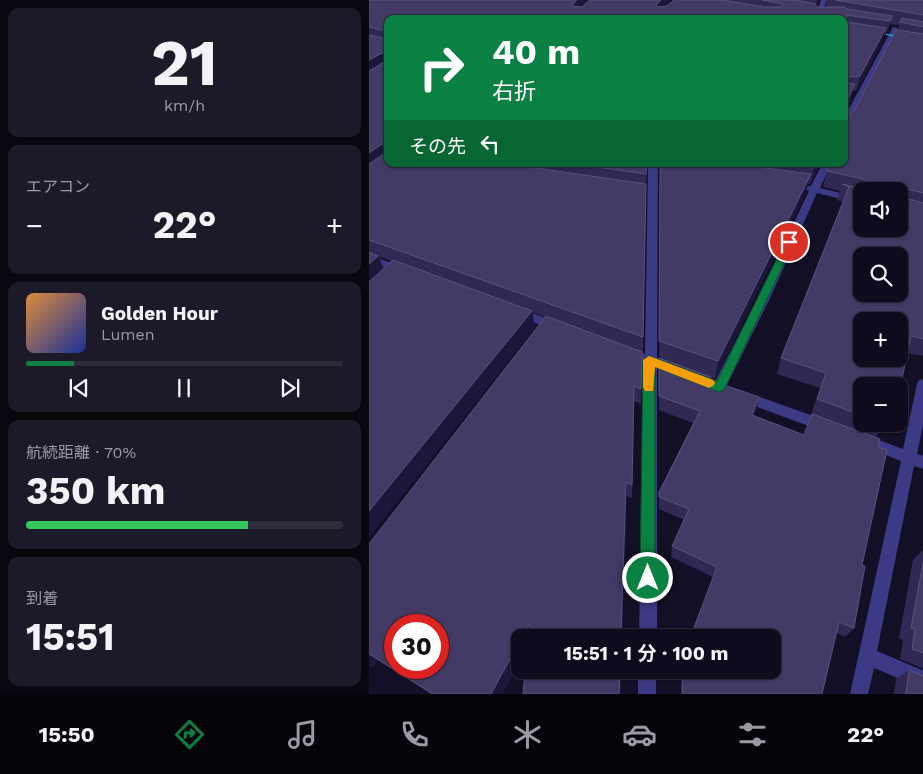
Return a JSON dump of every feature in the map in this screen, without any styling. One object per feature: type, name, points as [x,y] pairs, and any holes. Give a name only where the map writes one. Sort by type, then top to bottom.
[{"type":"street","points":[[821,15],[824,0]]},
{"type":"street","points":[[810,13],[816,15]]},
{"type":"street","points":[[848,115],[855,96],[894,41],[891,27],[905,30]]},
{"type":"street","points":[[881,39],[894,41]]},
{"type":"street","points":[[647,629],[649,360],[647,195],[656,167]]},
{"type":"street","points":[[825,167],[765,296],[715,385],[837,430]]},
{"type":"street","points":[[795,187],[814,189],[853,199]]},
{"type":"street","points":[[369,258],[395,272],[417,276]]},
{"type":"street","points":[[510,309],[575,333]]},
{"type":"street","points":[[535,338],[547,322]]},
{"type":"street","points":[[612,347],[684,374]]},
{"type":"street","points":[[859,694],[916,460],[923,384]]},
{"type":"street","points":[[855,437],[916,460]]},
{"type":"street","points":[[867,656],[923,680]]},
{"type":"street","points":[[647,679],[647,694]]},
{"type":"building","points":[[577,0],[572,6],[582,7],[590,0],[661,0],[656,5],[658,7],[667,6],[674,0],[722,0],[765,7],[781,7],[783,4],[762,0],[796,0],[815,4],[817,7],[845,7],[847,9],[892,16],[890,21],[848,15],[384,15],[384,31],[369,27],[369,1]]},
{"type":"building","points":[[835,0],[924,0],[924,15]]},
{"type":"building","points":[[902,18],[924,22],[924,27],[900,22]]},
{"type":"building","points":[[848,22],[886,28],[860,76],[848,77]]},
{"type":"building","points":[[896,30],[924,34],[924,193],[908,189],[908,182],[867,182],[867,180],[827,171],[828,167],[848,167],[848,115],[854,111]]},
{"type":"building","points":[[369,35],[384,38],[384,54],[369,60]]},
{"type":"building","points":[[384,62],[384,145],[382,144],[369,153],[369,71]]},
{"type":"building","points":[[848,83],[855,84],[848,99]]},
{"type":"building","points":[[384,154],[384,167],[529,167],[646,184],[643,337],[369,240],[369,164]]},
{"type":"building","points":[[596,167],[647,167],[646,174]]},
{"type":"building","points":[[660,167],[757,167],[811,174],[718,361],[659,341]]},
{"type":"building","points":[[842,184],[853,187],[853,237],[908,237],[908,199],[924,203],[924,339],[911,336],[908,350],[908,312],[853,312],[853,367],[904,367],[902,377],[853,377],[853,412],[817,399],[826,373],[781,358],[849,187]]},
{"type":"building","points":[[369,252],[378,256],[369,264]]},
{"type":"building","points":[[393,260],[532,311],[369,511],[369,282]]},
{"type":"building","points":[[546,316],[642,352],[641,389],[634,386],[632,485],[626,482],[621,629],[530,629],[530,623],[527,629],[511,629],[511,657],[491,694],[433,694],[409,679],[449,679],[449,614],[384,614],[384,663],[369,654],[369,544]]},
{"type":"building","points":[[659,358],[711,377],[710,380],[759,397],[752,415],[804,435],[812,414],[853,429],[853,432],[861,432],[880,439],[878,447],[887,450],[862,565],[865,566],[854,628],[839,622],[822,694],[682,694],[683,679],[781,679],[781,629],[693,629],[717,567],[672,546],[689,509],[659,497],[659,492],[700,411],[659,396]]},
{"type":"building","points":[[924,558],[924,653],[912,649],[915,629],[911,628]]},
{"type":"building","points":[[909,670],[924,676],[924,694],[906,694]]},
{"type":"building","points":[[524,679],[620,679],[619,694],[523,694]]},
{"type":"tram line","points":[[848,28],[924,41]]},
{"type":"slow traffic","points":[[649,387],[649,360],[709,383]]},
{"type":"route","points":[[648,578],[649,360],[719,387],[765,296],[789,242]]}]
